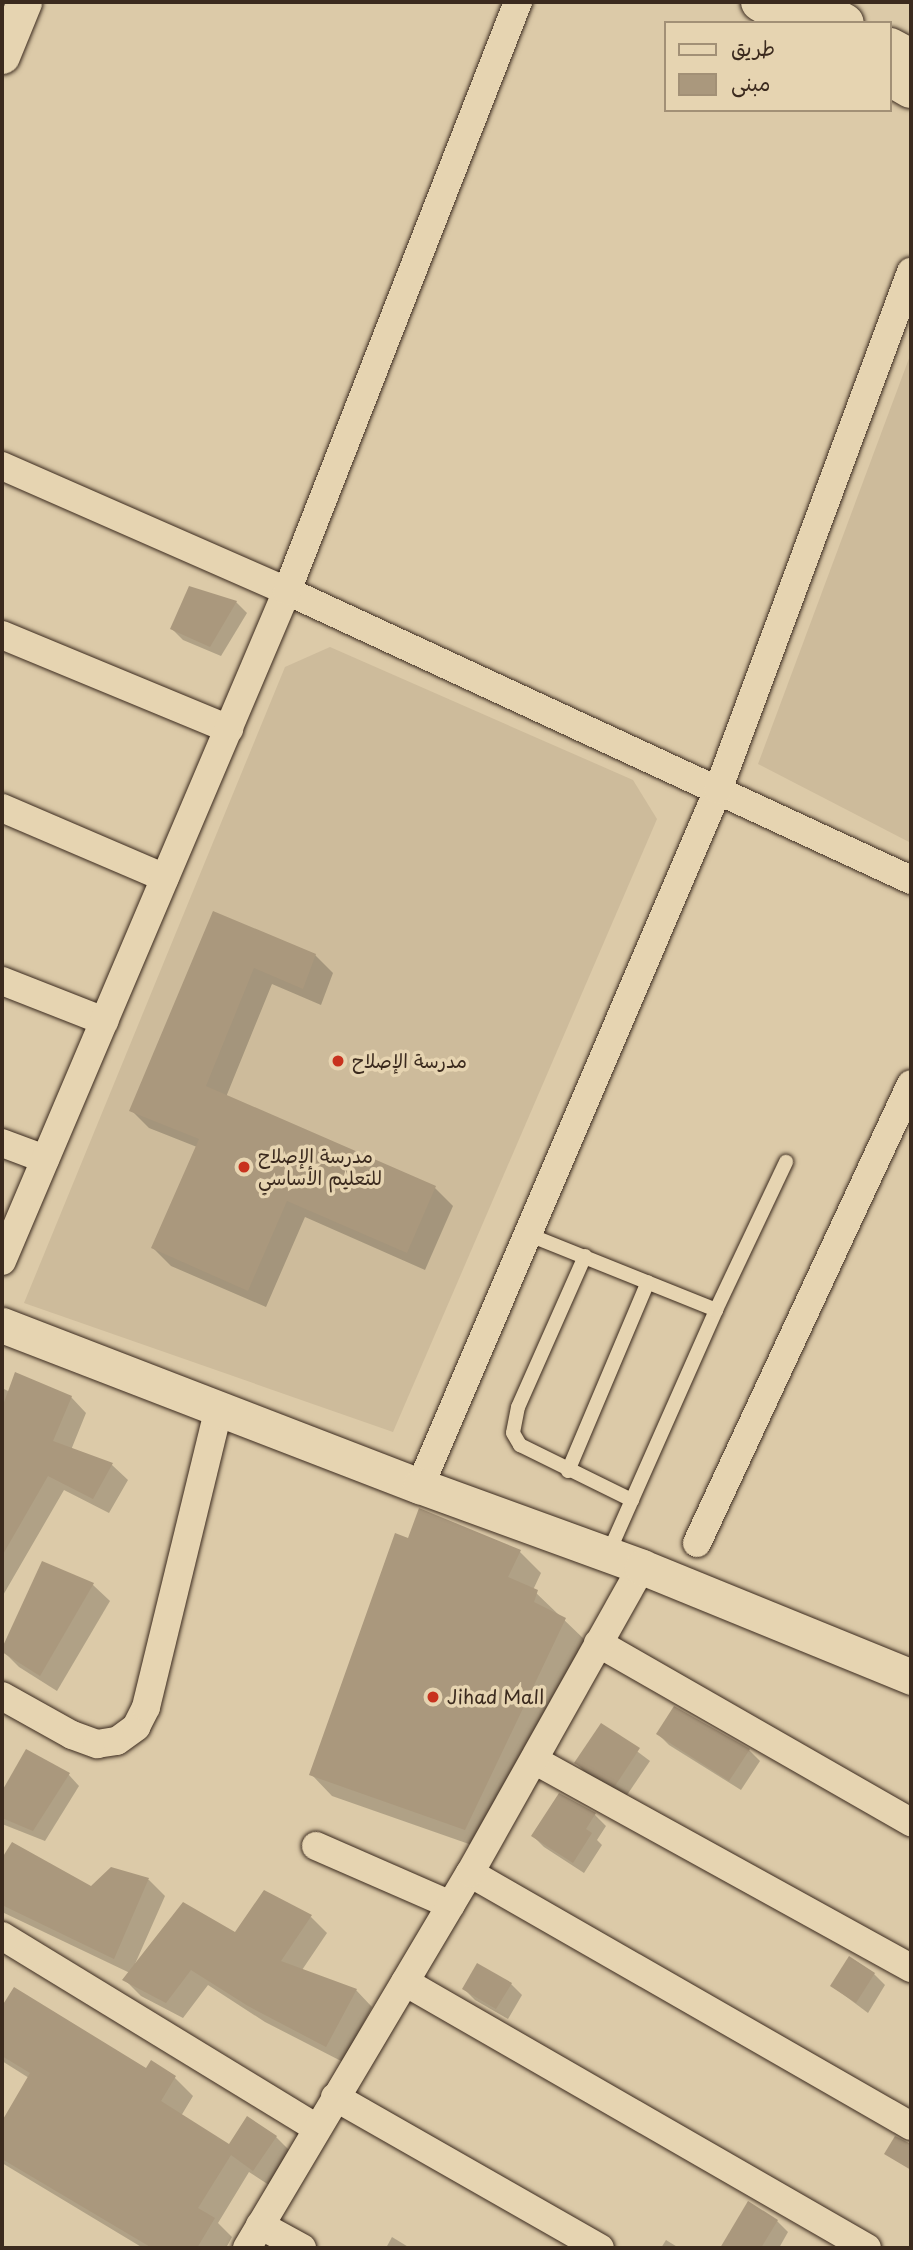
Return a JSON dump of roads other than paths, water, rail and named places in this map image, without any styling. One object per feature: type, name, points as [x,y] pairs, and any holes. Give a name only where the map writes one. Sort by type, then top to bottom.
[{"type":"main road","points":[[760,2],[793,21]]},
{"type":"main road","points":[[807,2],[841,21]]},
{"type":"main road","points":[[892,48],[911,58]]},
{"type":"main road","points":[[892,78],[911,89]]},
{"type":"street","points":[[2,56],[24,2]]},
{"type":"street","points":[[2,1261],[287,592],[518,2]]},
{"type":"street","points":[[420,1486],[718,790],[911,272]]},
{"type":"street","points":[[2,466],[287,592],[911,880]]},
{"type":"street","points":[[2,635],[229,729]]},
{"type":"street","points":[[2,808],[165,878]]},
{"type":"street","points":[[2,981],[104,1021]]},
{"type":"street","points":[[697,1543],[911,1084]]},
{"type":"street","points":[[2,1143],[45,1159]]},
{"type":"street","points":[[2,1325],[420,1486],[642,1567],[911,1678]]},
{"type":"street","points":[[2,1696],[72,1735],[97,1744],[117,1741],[136,1727],[146,1707],[219,1408]]},
{"type":"street","points":[[302,2248],[254,2236],[470,1874],[642,1567]]},
{"type":"street","points":[[598,1643],[911,1822]]},
{"type":"street","points":[[534,1760],[911,1968]]},
{"type":"street","points":[[316,1846],[451,1905]]},
{"type":"street","points":[[470,1874],[911,2126]]},
{"type":"street","points":[[2,1936],[317,2127]]},
{"type":"street","points":[[405,1982],[867,2248]]},
{"type":"street","points":[[335,2097],[600,2248]]},
{"type":"lane","points":[[608,1555],[716,1310],[786,1162]]},
{"type":"lane","points":[[527,1234],[716,1310]]},
{"type":"lane","points":[[585,1256],[518,1407],[513,1433],[520,1445],[568,1471],[632,1500]]},
{"type":"lane","points":[[568,1471],[648,1282]]},
{"type":"place","name":"مدرسة الإصلاح","points":[[338,1061]]},
{"type":"place","name":"مدرسة الإصلاح للتعليم الأساسي","points":[[244,1167]]},
{"type":"place","name":"Jihad Mall","points":[[433,1697]]}]
